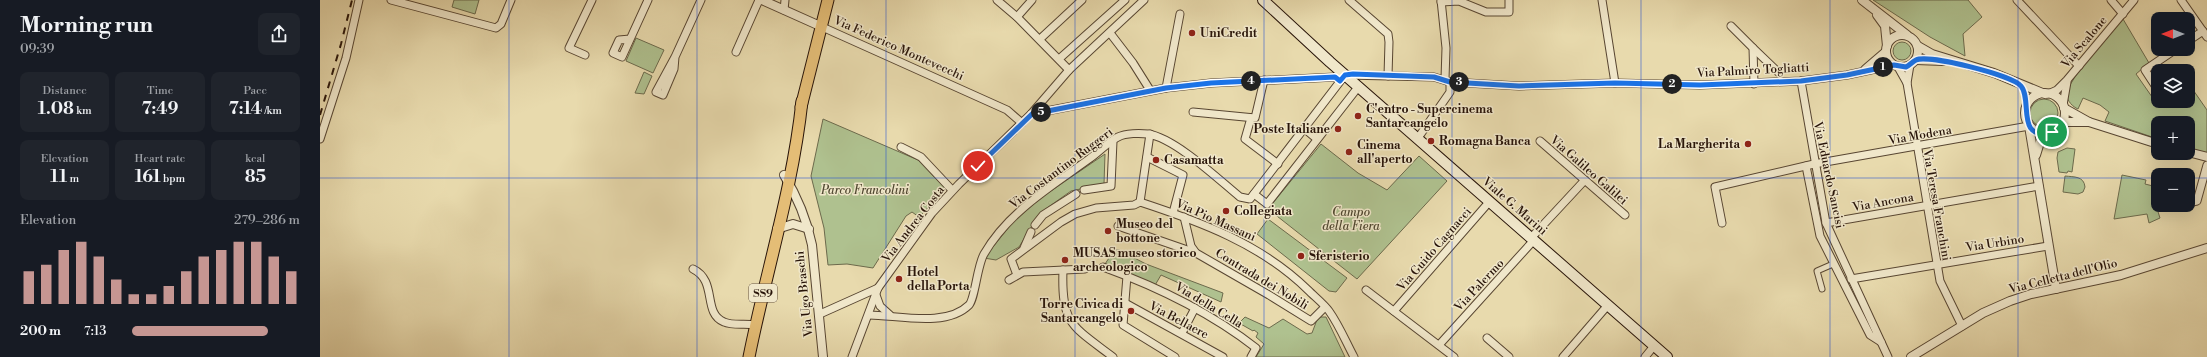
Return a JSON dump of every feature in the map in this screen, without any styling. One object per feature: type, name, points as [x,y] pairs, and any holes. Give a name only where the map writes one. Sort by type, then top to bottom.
[{"type":"main road","points":[[788,182],[802,101],[820,26],[828,0]]},
{"type":"main road","name":"Viale G. Marini","points":[[1263,0],[1343,78],[1359,86],[1667,357]]},
{"type":"main road","points":[[777,229],[798,134],[802,101]]},
{"type":"main road","name":"SS9","points":[[749,357],[777,229]]},
{"type":"street","points":[[320,139],[346,58],[359,0]]},
{"type":"street","points":[[391,0],[496,28],[501,24],[511,0]]},
{"type":"street","points":[[585,55],[569,48],[592,0]]},
{"type":"street","points":[[630,39],[648,0]]},
{"type":"street","points":[[675,57],[701,0]]},
{"type":"street","points":[[736,52],[759,0]]},
{"type":"street","name":"Via Federico Montevecchi","points":[[762,0],[1007,110],[1022,123]]},
{"type":"street","points":[[784,10],[785,0]]},
{"type":"street","points":[[997,0],[1040,39],[1069,70]]},
{"type":"street","points":[[1017,17],[1032,0]]},
{"type":"street","points":[[1040,39],[1082,0]]},
{"type":"street","points":[[1059,59],[1125,0]]},
{"type":"street","name":"Via Andrea Costa","points":[[852,357],[877,292],[932,213],[952,190],[1032,114],[1069,70],[1144,0]]},
{"type":"street","points":[[1349,0],[1388,34],[1388,76]]},
{"type":"street","points":[[1418,138],[1450,92],[1441,1],[1459,1],[1486,12],[1497,13],[1509,12],[1509,0]]},
{"type":"street","points":[[1602,0],[1615,83]]},
{"type":"street","points":[[1862,0],[1916,41],[1918,46],[1932,54],[1954,62],[1994,73],[2059,100],[2063,107],[2063,122],[2056,129],[2047,133],[2040,142],[2035,160]]},
{"type":"street","points":[[2018,0],[2079,66]]},
{"type":"street","points":[[2110,0],[2123,14]]},
{"type":"street","name":"Via Scalone","points":[[2046,94],[2057,90],[2067,80],[2134,0]]},
{"type":"street","points":[[2181,0],[2205,34],[2195,38]]},
{"type":"street","points":[[1876,12],[1885,26],[1886,48],[1890,61],[1896,66],[1907,84]]},
{"type":"street","points":[[1166,88],[1180,14]]},
{"type":"street","points":[[1731,26],[1778,72]]},
{"type":"street","points":[[1110,33],[1133,63],[1150,90]]},
{"type":"street","points":[[1862,71],[1874,63],[1886,48],[1889,41],[1897,35],[1908,35]]},
{"type":"street","points":[[1907,84],[1918,46]]},
{"type":"street","points":[[1753,48],[1754,84]]},
{"type":"street","points":[[2154,64],[2166,56]]},
{"type":"street","points":[[1896,66],[1913,62],[1954,62]]},
{"type":"street","name":"Via Palmiro Togliatti","points":[[1032,114],[1150,90],[1264,80],[1388,76],[1434,77],[1448,81],[1519,86],[1615,83],[1700,85],[1754,84],[1801,81],[1896,66]]},
{"type":"street","points":[[2151,66],[2145,70],[2151,79]]},
{"type":"street","points":[[1252,197],[1306,129],[1343,78]]},
{"type":"street","points":[[1192,112],[1255,118],[1264,80]]},
{"type":"street","name":"Via Scalone","points":[[2063,107],[2067,80]]},
{"type":"street","name":"Via Eduardo Sancisi","points":[[1801,81],[1814,164],[1826,223],[1888,357]]},
{"type":"street","name":"Via Teresa Franchini","points":[[1907,84],[1936,264],[1940,281],[1962,326]]},
{"type":"street","points":[[2020,85],[2026,95],[2028,104]]},
{"type":"street","points":[[1017,275],[1011,259],[1061,222],[1086,209],[1134,205],[1140,202],[1148,157],[1150,134],[1175,146],[1240,197],[1252,197],[1267,204],[1359,86]]},
{"type":"street","points":[[2046,94],[2035,96],[2028,104],[2025,115],[2030,126],[2056,289]]},
{"type":"street","points":[[2063,107],[2089,122],[2151,142]]},
{"type":"street","points":[[1251,118],[1245,139],[1278,164]]},
{"type":"street","points":[[2063,122],[2089,122]]},
{"type":"street","points":[[2030,126],[2037,132],[2047,133]]},
{"type":"street","name":"Via Modena","points":[[1722,223],[1715,187],[1814,164],[2030,126]]},
{"type":"street","points":[[1306,129],[1317,139]]},
{"type":"street","name":"Via Costantino Ruggeri","points":[[890,315],[933,320],[956,312],[969,305],[978,268],[984,254],[1008,222],[1046,190],[1119,136],[1137,133],[1150,134]]},
{"type":"street","points":[[1084,190],[1110,186],[1112,141]]},
{"type":"street","name":"Via Galileo Galilei","points":[[1540,142],[1625,215]]},
{"type":"street","points":[[901,146],[921,157],[952,190]]},
{"type":"street","points":[[2195,154],[2207,157]]},
{"type":"street","points":[[1148,157],[1183,175],[1173,213]]},
{"type":"street","points":[[2195,201],[2197,201],[2207,165]]},
{"type":"street","points":[[1806,166],[1820,236],[1870,335],[1882,342]]},
{"type":"street","name":"Via Palermo","points":[[1439,345],[1584,181]]},
{"type":"street","name":"Via Ugo Braschi","points":[[788,182],[809,229],[820,314],[823,357]]},
{"type":"street","name":"Via Ancona","points":[[1826,223],[2039,186]]},
{"type":"street","points":[[1035,225],[1043,215],[1076,194]]},
{"type":"street","name":"Via Guido Cagnacci","points":[[1394,311],[1490,201]]},
{"type":"street","name":"Via Pio Massani","points":[[1140,202],[1184,217],[1243,242],[1293,276],[1325,307],[1354,357]]},
{"type":"street","name":"Contrada dei Nobili","points":[[1184,217],[1191,246],[1196,253],[1311,321],[1325,307]]},
{"type":"street","points":[[777,229],[793,224],[809,229]]},
{"type":"street","points":[[1118,226],[1180,249],[1196,253]]},
{"type":"street","points":[[1024,248],[1031,232]]},
{"type":"street","name":"Via Urbino","points":[[1851,279],[2048,246]]},
{"type":"street","name":"Via Celletta dell'Olio","points":[[1912,357],[1983,313],[2010,301],[2127,273],[2207,248]]},
{"type":"street","points":[[1822,289],[1817,272],[1841,256]]},
{"type":"street","name":"Via della Cella","points":[[1103,267],[1168,293],[1195,308],[1218,322],[1254,353],[1261,357]]},
{"type":"street","points":[[693,269],[699,272],[706,281],[713,310],[718,318],[725,322],[755,325]]},
{"type":"street","points":[[1009,280],[1023,272],[1085,269]]},
{"type":"street","points":[[1063,270],[1062,288],[1065,310],[1074,326],[1113,357]]},
{"type":"street","points":[[1127,276],[1123,325],[1175,357]]},
{"type":"street","points":[[1366,290],[1454,357]]},
{"type":"street","points":[[820,314],[877,292],[880,306],[890,315]]},
{"type":"street","name":"Via Bellaere","points":[[1125,303],[1182,333],[1222,357]]},
{"type":"street","points":[[1563,357],[1608,305]]},
{"type":"street","points":[[1182,333],[1195,308]]},
{"type":"street","points":[[869,315],[890,315]]},
{"type":"street","points":[[1488,338],[1510,357]]},
{"type":"street","points":[[1645,357],[1654,346]]},
{"type":"green space","points":[[454,0],[479,0],[475,14],[452,7]]},
{"type":"green space","points":[[1873,0],[1968,0],[1982,17],[1963,34],[1965,56],[1930,37]]},
{"type":"green space","points":[[2123,19],[2149,63],[2136,74],[2151,95],[2151,108],[2195,108],[2195,93],[2207,110],[2207,153],[2195,150],[2195,116],[2151,116],[2151,137],[2105,121],[2109,112],[2100,105],[2083,98],[2078,109],[2072,105],[2067,97],[2069,88],[2074,78],[2090,56]]},
{"type":"green space","points":[[636,38],[664,50],[653,73],[626,61]]},
{"type":"green space","points":[[1902,42],[1908,45],[1911,51],[1908,57],[1902,60],[1896,57],[1893,51],[1896,45]]},
{"type":"green space","points":[[644,72],[652,76],[644,94],[635,93]]},
{"type":"green space","points":[[2044,99],[2054,103],[2058,113],[2054,123],[2044,127],[2034,123],[2030,113],[2034,103]]},
{"type":"green space","name":"Parco Francolini","points":[[823,119],[918,160],[946,189],[919,217],[912,212],[906,216],[873,268],[847,264],[828,265],[824,228],[811,176]]},
{"type":"green space","name":"Campo della Fiera","points":[[1321,144],[1358,173],[1387,190],[1419,156],[1447,181],[1357,279],[1268,209]]},
{"type":"green space","points":[[2067,148],[2075,149],[2072,172],[2059,172],[2057,158],[2058,152]]},
{"type":"green space","points":[[1105,154],[1104,184],[1071,191],[1040,213],[1019,247],[996,260],[984,258],[1014,221],[1042,197]]},
{"type":"green space","points":[[2122,175],[2146,180],[2145,184],[2151,186],[2151,212],[2158,212],[2160,218],[2149,223],[2147,214],[2114,219]]},
{"type":"green space","points":[[2065,176],[2081,179],[2085,187],[2083,192],[2078,194],[2063,192]]},
{"type":"green space","name":"Sferisterio","points":[[1268,219],[1347,278],[1336,292],[1329,291],[1257,234]]},
{"type":"green space","points":[[1119,250],[1146,264],[1223,293],[1221,302],[1161,275],[1154,287],[1103,267],[1109,258],[1107,252]]},
{"type":"green space","points":[[1245,317],[1269,328],[1283,319],[1307,334],[1312,333],[1318,317],[1326,317],[1345,357],[1256,357],[1264,344],[1256,337],[1258,333],[1239,323]]},
{"type":"railway","points":[[320,115],[352,0]]},
{"type":"place","name":"UniCredit","points":[[1192,33]]},
{"type":"place","name":"C'entro - Supercinema Santarcangelo","points":[[1358,116]]},
{"type":"place","name":"Poste Italiane","points":[[1338,129]]},
{"type":"place","name":"Romagna Banca","points":[[1431,141]]},
{"type":"place","name":"La Margherita","points":[[1748,144]]},
{"type":"place","name":"Cinema all'aperto","points":[[1349,152]]},
{"type":"place","name":"Casamatta","points":[[1156,160]]},
{"type":"place","name":"Collegiata","points":[[1226,211]]},
{"type":"place","name":"Museo del bottone","points":[[1108,231]]},
{"type":"place","name":"Sferisterio","points":[[1301,256]]},
{"type":"place","name":"MUSAS museo storico archeologico","points":[[1065,260]]},
{"type":"place","name":"Hotel della Porta","points":[[899,279]]},
{"type":"place","name":"Torre Civica di Santarcangelo","points":[[1131,311]]},
{"type":"route","points":[[978,166],[1032,114],[1166,88],[1211,83],[1335,77],[1340,81],[1345,75],[1353,74],[1434,77],[1445,79],[1450,82],[1519,86],[1615,83],[1700,85],[1751,84],[1801,81],[1847,75],[1894,65],[1898,67],[1906,67],[1914,63],[1916,60],[1954,62],[1994,73],[2011,79],[2020,85],[2026,95],[2028,104],[2025,115],[2030,126],[2037,132],[2052,132]]}]
